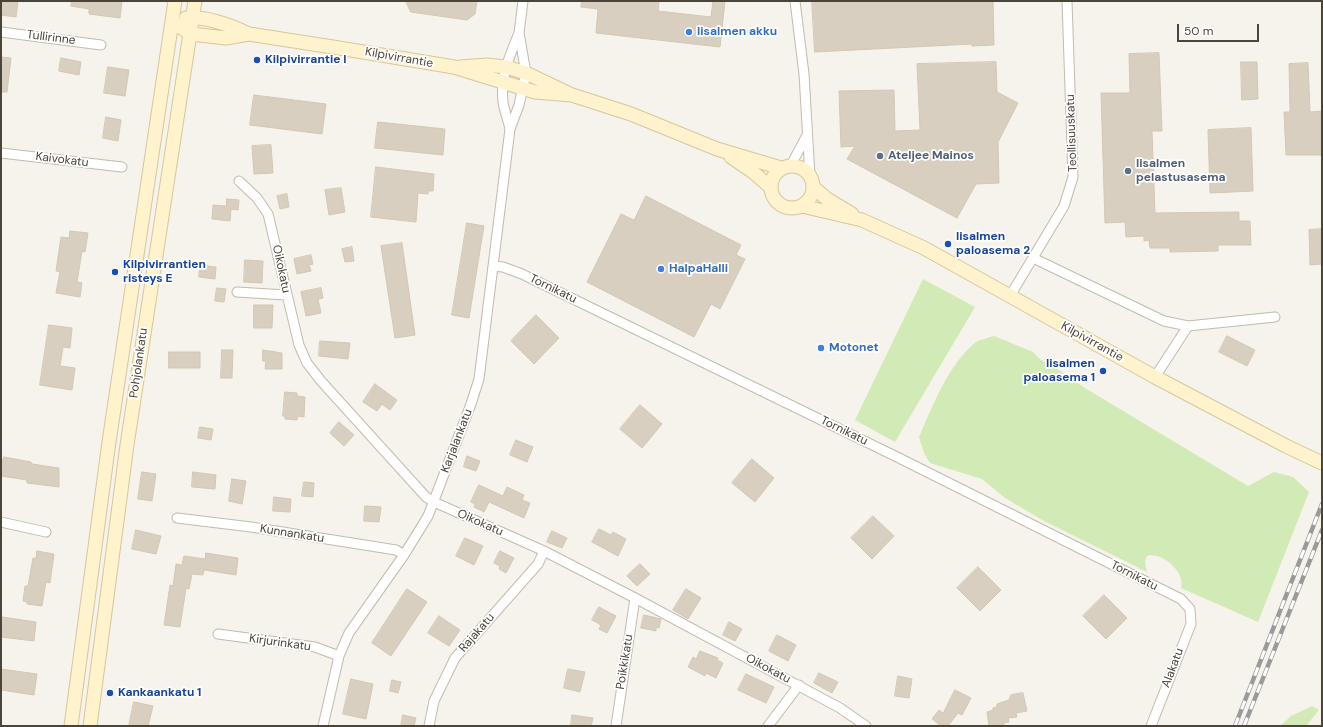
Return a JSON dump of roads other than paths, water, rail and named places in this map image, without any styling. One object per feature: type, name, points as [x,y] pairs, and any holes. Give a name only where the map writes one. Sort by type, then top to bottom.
[{"type":"street","name":"Pohjolankatu","points":[[71,726],[110,435],[148,171],[175,1]]},
{"type":"street","name":"Pohjolankatu","points":[[90,726],[127,445],[166,180],[191,34],[195,1]]},
{"type":"street","points":[[519,33],[523,1]]},
{"type":"street","points":[[795,1],[804,74],[812,182],[810,198],[802,206],[792,208],[781,206],[773,198],[770,187],[773,176],[786,167],[808,134]]},
{"type":"street","name":"Teollisuuskatu","points":[[1010,296],[1064,206],[1073,177],[1067,1]]},
{"type":"street","name":"Kilpivirrantie","points":[[172,22],[193,18],[228,24],[249,34],[454,67],[535,92],[572,95]]},
{"type":"street","name":"Kilpivirrantie","points":[[172,22],[191,34],[226,38],[249,34]]},
{"type":"street","name":"Tullirinne","points":[[1,32],[101,45]]},
{"type":"street","name":"Karjalankatu","points":[[510,129],[503,102],[503,82],[506,67],[519,33]]},
{"type":"street","name":"Karjalankatu","points":[[322,726],[340,656],[349,633],[404,556],[422,526],[434,502],[472,404],[478,379],[510,129],[524,89],[526,73],[519,33]]},
{"type":"street","name":"Kilpivirrantie","points":[[454,67],[487,65],[506,67],[526,73],[572,95],[632,114],[717,149],[786,167]]},
{"type":"street","name":"Kilpivirrantie","points":[[717,149],[753,172],[770,187]]},
{"type":"street","name":"Kaivokatu","points":[[1,153],[122,167]]},
{"type":"street","points":[[786,167],[802,168],[812,182]]},
{"type":"street","name":"Oikokatu","points":[[239,181],[257,198],[268,214],[299,345],[307,362],[321,381],[426,497],[434,502],[544,551],[635,598],[840,708],[866,726]]},
{"type":"street","name":"Kilpivirrantie","points":[[812,182],[827,199],[862,220],[924,248],[1155,377],[1286,446],[1322,463]]},
{"type":"street","name":"Kilpivirrantie","points":[[802,206],[862,220]]},
{"type":"street","points":[[1033,258],[1164,321],[1188,326],[1275,317]]},
{"type":"street","name":"Tornikatu","points":[[493,266],[503,267],[522,274],[902,459],[1181,599],[1190,609]]},
{"type":"street","points":[[237,292],[286,295]]},
{"type":"street","points":[[1155,377],[1188,326]]},
{"type":"street","name":"Kunnankatu","points":[[178,518],[396,550],[404,556]]},
{"type":"street","points":[[1,522],[46,532]]},
{"type":"street","name":"Rajakatu","points":[[429,726],[434,701],[455,658],[538,564],[544,551]]},
{"type":"street","name":"Poikkikatu","points":[[616,726],[635,598]]},
{"type":"street","name":"Alakatu","points":[[1151,726],[1191,624],[1190,609]]},
{"type":"street","name":"Kirjurinkatu","points":[[218,634],[315,647],[340,656]]},
{"type":"street","points":[[768,726],[799,686]]},
{"type":"railway","points":[[1235,726],[1322,504]]},
{"type":"railway","points":[[1244,726],[1322,530]]},
{"type":"place","name":"Iisalmen akku","points":[[689,32]]},
{"type":"place","name":"Kilpivirrantie I","points":[[257,60]]},
{"type":"place","name":"Ateljee Mainos","points":[[880,156]]},
{"type":"place","name":"Iisalmen pelastusasema","points":[[1128,171]]},
{"type":"place","name":"Iisalmen paloasema 2","points":[[948,244]]},
{"type":"place","name":"HalpaHalli","points":[[661,269]]},
{"type":"place","name":"Kilpivirrantien risteys E","points":[[115,272]]},
{"type":"place","name":"Motonet","points":[[821,348]]},
{"type":"place","name":"Iisalmen paloasema 1","points":[[1103,371]]},
{"type":"place","name":"Kankaankatu 1","points":[[110,693]]}]
